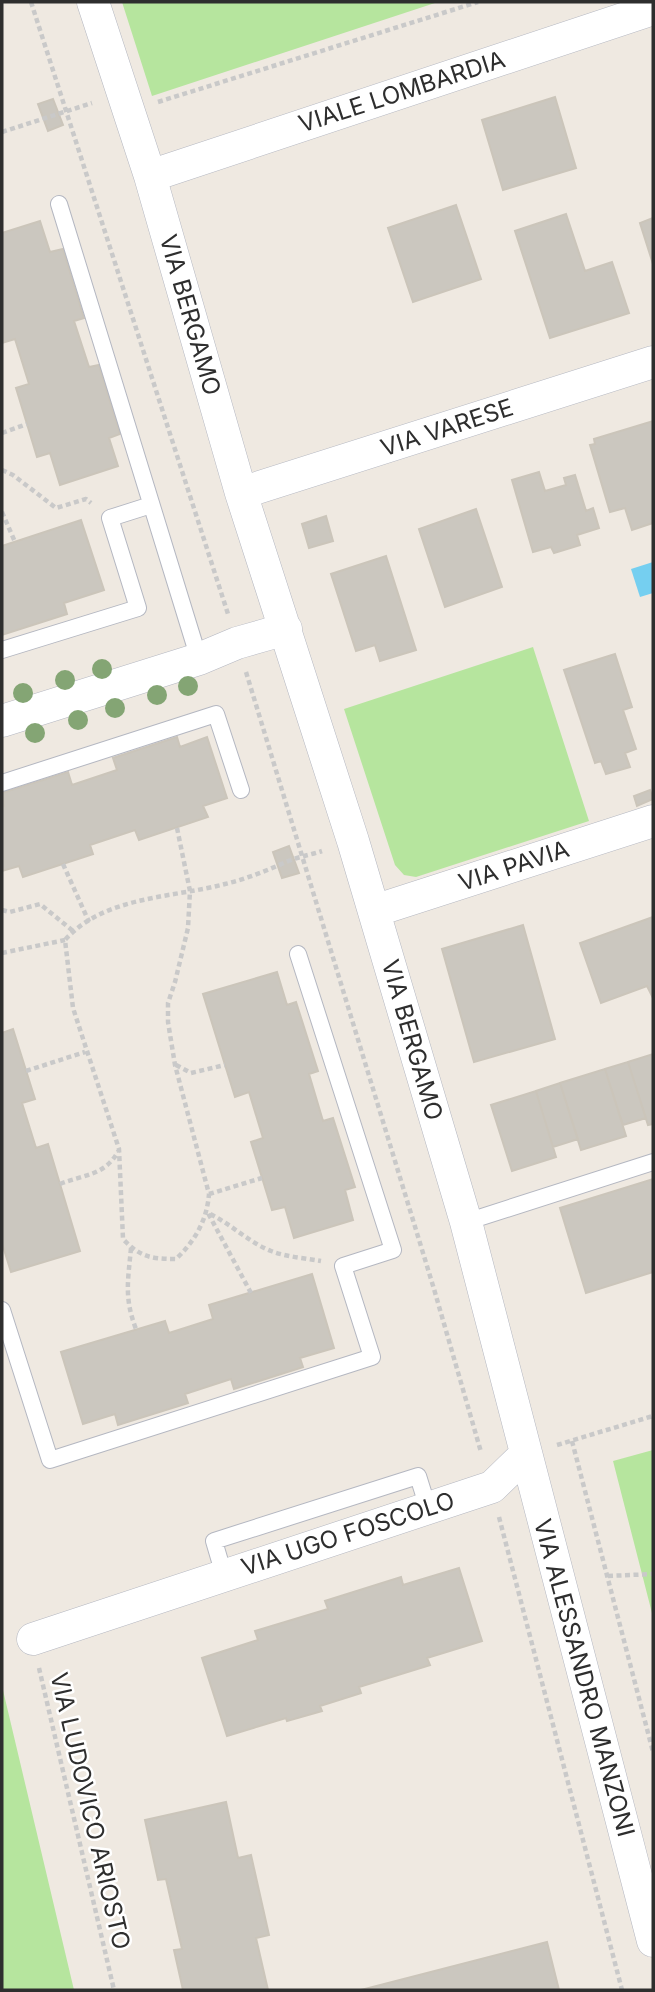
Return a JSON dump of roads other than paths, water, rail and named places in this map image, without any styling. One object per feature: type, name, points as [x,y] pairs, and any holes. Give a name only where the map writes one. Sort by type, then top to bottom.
[{"type":"street","name":"VIA BERGAMO","points":[[93,2],[150,176],[241,494],[374,911],[466,1222],[526,1454]]},
{"type":"street","name":"VIALE LOMBARDIA","points":[[150,176],[653,9]]},
{"type":"street","name":"VIA VARESE","points":[[241,494],[653,362]]},
{"type":"street","points":[[2,721],[286,629]]},
{"type":"street","name":"VIA PAVIA","points":[[374,911],[653,821]]},
{"type":"street","name":"VIA UGO FOSCOLO","points":[[33,1639],[492,1487],[526,1454]]},
{"type":"street","name":"VIA ALESSANDRO MANZONI","points":[[526,1454],[653,1941]]},
{"type":"lane","points":[[59,204],[199,659]]},
{"type":"lane","points":[[2,650],[138,608],[110,518],[151,505]]},
{"type":"lane","points":[[2,783],[216,713],[241,790]]},
{"type":"lane","points":[[2,1310],[50,1460],[372,1357],[343,1266],[393,1250],[299,954]]},
{"type":"lane","points":[[466,1222],[653,1162]]},
{"type":"water","points":[[653,562],[653,593],[640,597],[631,569]]}]
